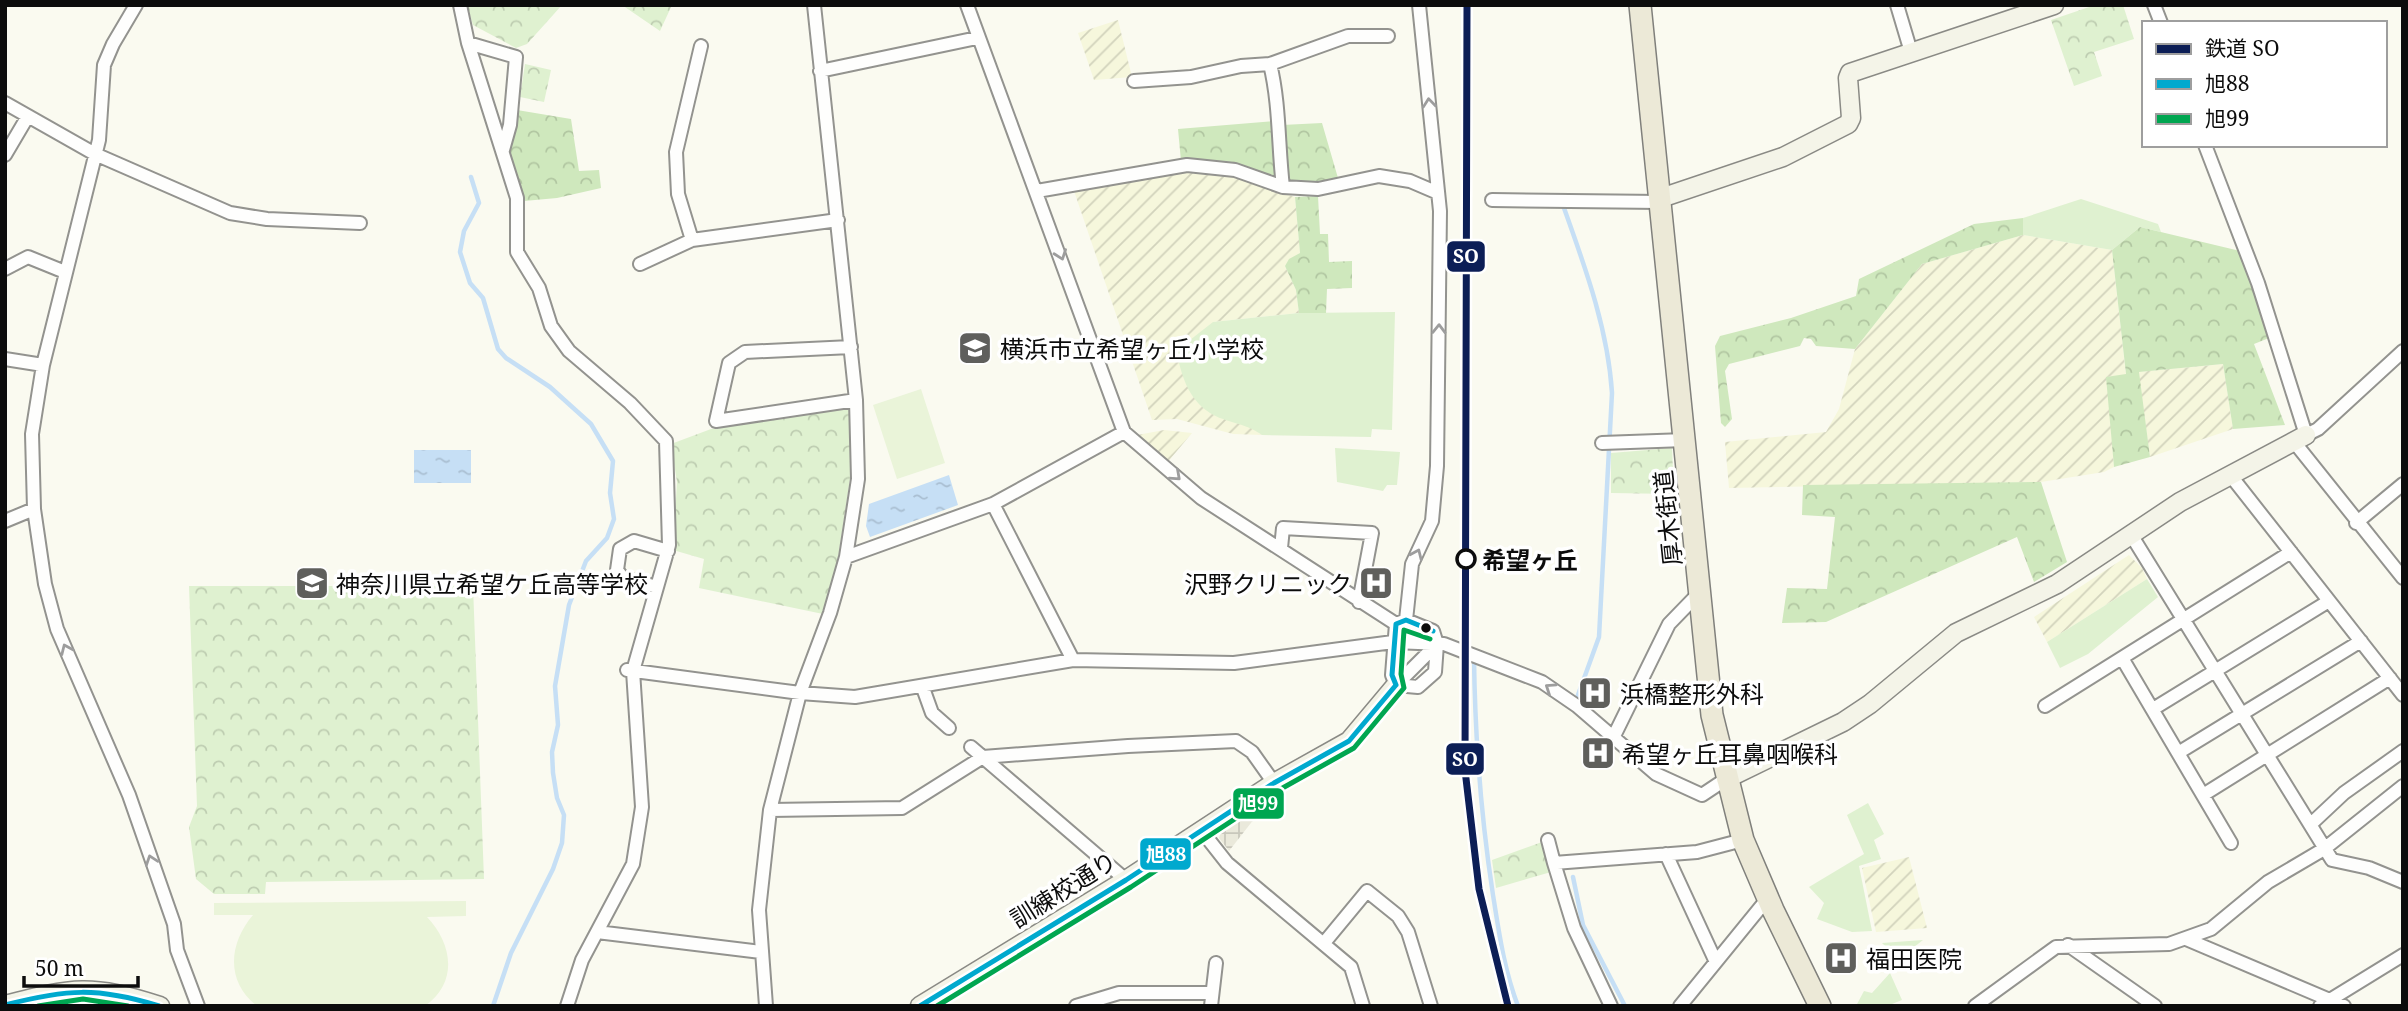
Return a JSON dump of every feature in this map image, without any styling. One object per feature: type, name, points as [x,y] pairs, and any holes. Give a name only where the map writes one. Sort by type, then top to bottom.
[{"type":"main road","name":"厚木街道","points":[[1640,5],[1712,715],[1743,840],[1820,1006]]},
{"type":"street","points":[[135,5],[104,65],[99,140],[43,365],[32,434],[34,509],[45,584],[57,629],[124,784],[174,924],[177,950],[198,1006]]},
{"type":"street","points":[[460,5],[468,43],[517,198],[517,252],[539,288],[551,326],[569,351],[630,403],[666,441],[671,520],[668,551],[630,670],[642,807],[637,850],[633,864],[582,960],[567,1006]]},
{"type":"street","points":[[766,1006],[759,910],[770,810],[800,693],[830,613],[846,557],[858,479],[856,400],[814,5]]},
{"type":"street","points":[[967,5],[1124,432],[1201,499],[1281,548],[1359,602],[1401,622],[1433,631],[1437,644],[1435,672],[1418,687],[1396,685]]},
{"type":"street","points":[[1396,685],[1392,675],[1393,642],[1401,622],[1412,564],[1432,521],[1437,466],[1438,194],[1419,5]]},
{"type":"street","points":[[1897,5],[1911,52]]},
{"type":"street","points":[[1492,200],[1661,200],[1783,157],[1848,124],[1851,118],[1848,78],[1850,73],[2054,5]]},
{"type":"street","points":[[1134,81],[1191,77],[1241,66],[1270,64],[1348,36],[1388,36]]},
{"type":"street","points":[[820,71],[977,38]]},
{"type":"street","points":[[468,43],[516,57],[510,125],[503,151]]},
{"type":"street","points":[[692,240],[678,194],[676,152],[701,46]]},
{"type":"street","points":[[1270,64],[1279,99],[1277,135],[1283,187]]},
{"type":"street","points":[[5,103],[95,154],[230,213],[267,219],[360,223]]},
{"type":"street","points":[[5,155],[28,116]]},
{"type":"street","points":[[2206,147],[2258,283],[2300,439],[2356,523],[2403,578]]},
{"type":"street","points":[[1037,191],[1187,165],[1235,170],[1283,187],[1318,189],[1379,176],[1410,181],[1438,194]]},
{"type":"street","points":[[640,264],[692,240],[838,220]]},
{"type":"street","points":[[5,269],[28,257],[65,272]]},
{"type":"street","points":[[851,347],[745,352],[729,363],[716,421],[856,400]]},
{"type":"street","points":[[630,670],[800,693],[855,697],[923,688],[1073,660],[1234,663],[1393,642],[1437,644],[1488,658],[1542,681],[1614,736],[1656,774],[1702,795],[1726,779],[1843,722],[1897,683],[1956,633],[2057,584],[2180,502],[2318,429],[2403,351]]},
{"type":"street","points":[[5,359],[43,365]]},
{"type":"street","points":[[846,557],[993,504],[1124,432]]},
{"type":"street","points":[[1602,443],[1685,440]]},
{"type":"street","points":[[2231,476],[2403,695]]},
{"type":"street","points":[[2356,523],[2403,484]]},
{"type":"street","points":[[993,504],[1073,660]]},
{"type":"street","points":[[5,521],[34,509]]},
{"type":"street","points":[[1281,548],[1283,528],[1372,533],[1359,602]]},
{"type":"street","points":[[2130,533],[2241,714],[2312,823],[2332,860],[2369,868],[2403,882]]},
{"type":"street","points":[[657,587],[623,578],[617,570],[620,549],[634,541],[668,551]]},
{"type":"street","points":[[2045,706],[2291,552]]},
{"type":"street","points":[[1614,736],[1669,624],[1700,591]]},
{"type":"street","points":[[2153,709],[2329,601]]},
{"type":"street","points":[[2178,752],[2361,641]]},
{"type":"street","points":[[1396,685],[1437,644]]},
{"type":"street","points":[[2122,658],[2231,843]]},
{"type":"street","points":[[2203,795],[2268,757],[2390,678]]},
{"type":"street","name":"訓練校通り","points":[[922,1005],[1126,880],[1274,783],[1349,741],[1396,685]]},
{"type":"street","points":[[923,688],[932,713],[949,728]]},
{"type":"street","points":[[770,810],[902,808],[983,758],[1236,741],[1252,752],[1274,783]]},
{"type":"street","points":[[971,747],[1126,880]]},
{"type":"street","points":[[2312,823],[2344,793],[2403,751]]},
{"type":"street","points":[[1975,1006],[2056,947],[2159,944],[2186,939],[2210,929],[2268,882],[2324,849],[2403,786]]},
{"type":"street","points":[[1201,830],[1227,863],[1351,967],[1363,1006]]},
{"type":"street","points":[[1548,840],[1574,928],[1611,1006]]},
{"type":"street","points":[[1554,863],[1697,852],[1743,840]]},
{"type":"street","points":[[1666,854],[1715,960]]},
{"type":"street","points":[[1324,943],[1367,891],[1398,916],[1408,932],[1431,1006]]},
{"type":"street","points":[[1680,1006],[1768,898]]},
{"type":"street","points":[[597,932],[761,953]]},
{"type":"street","points":[[2186,939],[2326,1002],[2344,1006]]},
{"type":"street","points":[[2068,945],[2155,1006]]},
{"type":"street","points":[[2326,1002],[2403,955]]},
{"type":"street","points":[[1076,1006],[1119,993],[1212,999],[1216,963]]},
{"type":"street","points":[[5,1004],[55,999],[100,989],[160,1006]]},
{"type":"green space","points":[[467,5],[562,5],[527,44],[516,48],[473,25]]},
{"type":"green space","points":[[622,5],[672,5],[660,31]]},
{"type":"green space","points":[[2095,5],[2123,5],[2134,39],[2094,52],[2102,76],[2074,86],[2051,20]]},
{"type":"green space","points":[[1118,20],[1132,77],[1094,80],[1078,33]]},
{"type":"green space","points":[[525,64],[551,70],[544,102],[520,97]]},
{"type":"green space","points":[[517,110],[571,119],[579,171],[599,170],[601,188],[557,198],[524,201],[507,143]]},
{"type":"green space","points":[[1274,121],[1279,182],[1181,161],[1178,129]]},
{"type":"green space","points":[[1322,123],[1338,178],[1306,185],[1286,185],[1282,125]]},
{"type":"green space","points":[[1185,171],[1233,175],[1295,197],[1300,253],[1285,266],[1296,290],[1299,313],[1213,322],[1211,413],[1247,424],[1262,435],[1233,434],[1177,419],[1152,420],[1074,191]]},
{"type":"green space","points":[[1318,196],[1320,234],[1328,234],[1329,262],[1352,261],[1352,288],[1327,289],[1326,313],[1299,313],[1296,290],[1285,266],[1289,259],[1300,253],[1295,197]]},
{"type":"green space","points":[[2081,199],[2158,224],[2161,232],[2140,227],[2112,250],[2023,235],[2023,218]]},
{"type":"green space","points":[[2023,218],[2023,235],[1922,264],[1855,349],[1816,346],[1811,339],[1804,338],[1800,346],[1729,364],[1725,371],[1732,419],[1725,427],[1721,423],[1715,346],[1720,336],[1791,318],[1856,296],[1859,279],[1974,224]]},
{"type":"green space","points":[[2140,227],[2240,251],[2269,338],[2254,344],[2285,425],[2233,429],[2223,364],[2139,372],[2150,457],[2114,467],[2106,377],[2126,374],[2112,250]]},
{"type":"green space","points":[[2023,235],[2112,250],[2126,375],[2107,377],[2114,467],[2104,472],[2041,482],[1729,488],[1725,442],[1826,432],[1839,409],[1855,349],[1922,264]]},
{"type":"green space","points":[[1395,312],[1392,430],[1372,429],[1371,437],[1262,435],[1249,427],[1216,416],[1202,407],[1191,393],[1183,377],[1176,351],[1213,322],[1299,313]]},
{"type":"green space","points":[[2223,364],[2233,429],[2150,457],[2138,372]]},
{"type":"green space","points":[[921,389],[945,463],[897,479],[873,405]]},
{"type":"green space","points":[[850,408],[850,479],[838,558],[823,614],[699,588],[704,559],[673,550],[677,482],[671,444],[711,429]]},
{"type":"green space","points":[[1164,430],[1192,433],[1166,464],[1132,436]]},
{"type":"green space","points":[[1335,448],[1400,452],[1397,485],[1387,485],[1383,491],[1337,482]]},
{"type":"green space","points":[[1672,448],[1674,494],[1611,493],[1611,453]]},
{"type":"green space","points":[[2041,482],[2067,562],[2034,582],[2017,537],[1826,622],[1782,623],[1787,588],[1827,589],[1835,517],[1802,515],[1803,485]]},
{"type":"green space","points":[[2129,555],[2142,568],[2147,579],[2047,642],[2034,617]]},
{"type":"green space","points":[[2147,579],[2158,597],[2088,654],[2060,668],[2047,642]]},
{"type":"green space","points":[[189,586],[473,586],[484,879],[266,882],[265,894],[214,894],[196,879],[189,827],[197,806]]},
{"type":"green space","points":[[1868,803],[1884,834],[1874,840],[1881,859],[1859,866],[1872,931],[1852,932],[1817,919],[1824,903],[1809,887],[1864,854],[1847,815]]},
{"type":"green space","points":[[1542,842],[1551,872],[1496,888],[1492,860]]},
{"type":"green space","points":[[1909,857],[1927,928],[1876,932],[1862,868]]},
{"type":"green space","points":[[466,901],[466,916],[427,917],[442,939],[448,962],[443,986],[425,1006],[257,1006],[240,985],[234,962],[239,938],[253,915],[214,915],[214,903]]},
{"type":"green space","points":[[1923,940],[1899,959],[1882,943]]},
{"type":"green space","points":[[1890,973],[1902,1000],[1887,1006],[1856,1006],[1864,991],[1872,993]]},
{"type":"shaded area","points":[[1270,798],[1229,851],[1219,838],[1222,828]]},
{"type":"water","points":[[414,450],[471,450],[471,483],[414,483]]},
{"type":"water","points":[[949,475],[958,505],[870,537],[866,526],[869,504]]},
{"type":"waterway","points":[[471,177],[479,203],[464,231],[460,252],[470,283],[483,298],[498,349],[506,358],[550,387],[591,424],[613,461],[610,493],[614,519],[607,538],[586,561],[569,605],[555,686],[558,725],[552,752],[557,798],[564,815],[562,843],[553,869],[511,953],[493,1006]]},
{"type":"waterway","points":[[1564,208],[1601,322],[1612,393],[1599,637],[1578,695]]},
{"type":"waterway","points":[[1474,658],[1479,777],[1485,836],[1502,951],[1518,1006]]},
{"type":"waterway","points":[[1573,877],[1583,925],[1625,1006]]},
{"type":"rail line","name":"SO","points":[[1467,5],[1465,770],[1479,889],[1508,1006]]},
{"type":"transit line","name":"旭88","points":[[1396,685],[1392,675],[1396,624],[1406,620],[1433,631]]},
{"type":"transit line","name":"旭99","points":[[937,1006],[1131,887],[1279,790],[1354,748],[1404,688],[1401,674],[1404,630],[1430,639]]},
{"type":"transit line","name":"旭88","points":[[920,1006],[1126,880],[1274,783],[1349,741],[1396,685]]},
{"type":"transit line","name":"旭88","points":[[5,1005],[82,992],[118,996],[159,1006]]},
{"type":"transit line","name":"旭99","points":[[38,1006],[83,999],[128,1006]]},
{"type":"place","name":"横浜市立希望ヶ丘小学校","points":[[975,348]]},
{"type":"place","name":"希望ヶ丘","points":[[1466,559]]},
{"type":"place","name":"神奈川県立希望ケ丘高等学校","points":[[312,583]]},
{"type":"place","name":"沢野クリニック","points":[[1376,583]]},
{"type":"place","name":"浜橋整形外科","points":[[1595,693]]},
{"type":"place","name":"希望ヶ丘耳鼻咽喉科","points":[[1598,753]]},
{"type":"place","name":"福田医院","points":[[1841,958]]}]
